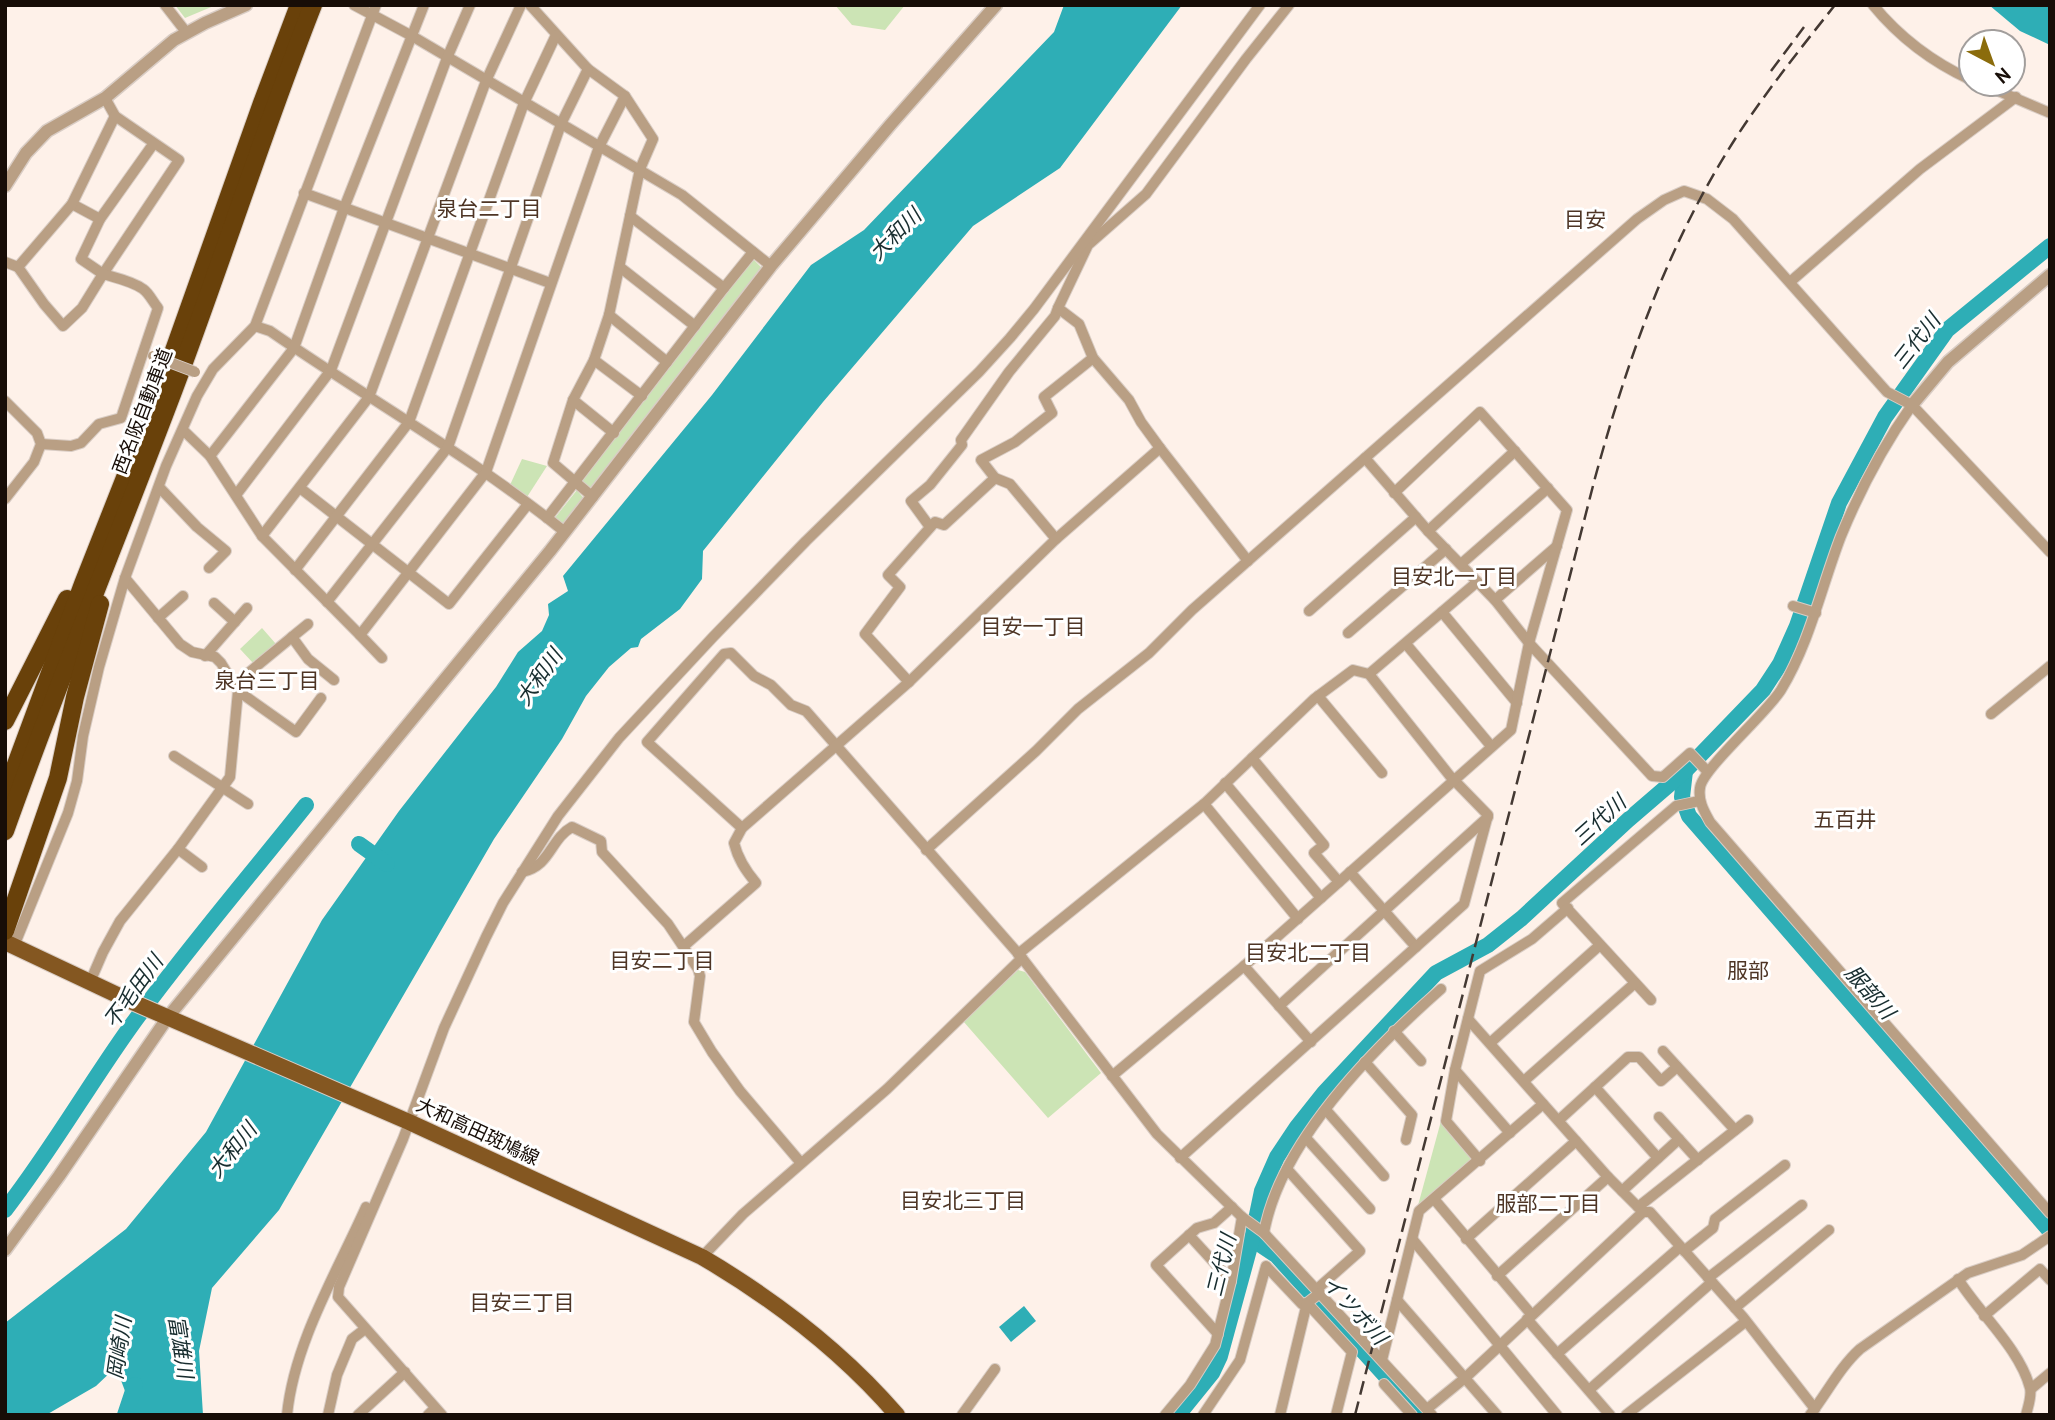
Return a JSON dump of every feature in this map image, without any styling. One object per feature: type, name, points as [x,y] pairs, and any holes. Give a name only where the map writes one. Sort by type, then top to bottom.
[{"type":"highway","name":"西名阪自動車道","points":[[5,831],[95,589],[162,384],[299,5]]},
{"type":"highway","name":"西名阪自動車道","points":[[5,794],[131,482],[174,388],[313,5]]},
{"type":"highway","points":[[5,721],[66,602],[103,509],[131,482],[135,497],[104,588],[75,697],[58,778],[8,940]]},
{"type":"main road","name":"大和高田斑鳩線","points":[[8,940],[130,1001],[391,1114],[702,1257],[747,1283],[814,1333],[873,1387],[897,1415]]},
{"type":"street","points":[[165,5],[186,33]]},
{"type":"street","points":[[5,186],[26,153],[47,131],[105,98],[163,48],[186,33],[246,5]]},
{"type":"street","points":[[354,5],[374,10],[447,58],[682,195],[771,266]]},
{"type":"street","points":[[210,456],[294,348],[344,208],[424,5]]},
{"type":"street","points":[[236,495],[331,370],[447,58],[470,5]]},
{"type":"street","points":[[262,536],[369,397],[486,81],[521,5]]},
{"type":"street","points":[[530,5],[588,69],[625,96],[653,139],[640,169],[609,315],[594,360],[573,400],[553,463],[593,497]]},
{"type":"street","points":[[5,1250],[168,1017],[565,533],[771,266],[996,5]]},
{"type":"street","points":[[435,1412],[405,1372],[338,1297],[339,1287],[402,1139],[444,1028],[486,937],[522,872],[558,816],[619,738],[806,541],[979,372],[1034,310],[1086,244],[1260,5]]},
{"type":"street","points":[[930,527],[911,501],[930,485],[962,445],[961,440],[975,419],[1055,316],[1086,244],[1146,194],[1245,59],[1289,5]]},
{"type":"street","points":[[1873,5],[1886,22],[1910,43],[1933,60],[1957,73]]},
{"type":"street","points":[[8,940],[68,813],[77,781],[90,701],[125,579],[173,450],[197,396],[208,379],[224,356],[255,326],[374,10]]},
{"type":"street","points":[[295,570],[409,422],[524,103],[556,35]]},
{"type":"street","points":[[327,602],[448,447],[561,124],[588,69]]},
{"type":"street","points":[[360,635],[486,472],[599,147],[625,96]]},
{"type":"street","points":[[5,262],[18,267],[63,327],[87,302],[179,160],[115,116],[105,98]]},
{"type":"street","points":[[1790,282],[1910,176],[2015,98]]},
{"type":"street","points":[[2018,98],[2050,113]]},
{"type":"street","points":[[18,267],[72,204],[115,116]]},
{"type":"street","points":[[41,444],[71,446],[80,443],[99,424],[121,418],[148,355],[158,308],[146,291],[103,274],[81,259],[100,219],[154,143]]},
{"type":"street","points":[[926,850],[1036,751],[1078,709],[1149,653],[1192,610],[1637,219],[1675,194],[1691,192],[1721,208],[1887,392],[1910,403],[2050,552]]},
{"type":"street","points":[[304,193],[550,284]]},
{"type":"street","points":[[72,204],[100,219]]},
{"type":"street","points":[[630,216],[724,288]]},
{"type":"street","points":[[547,518],[753,253]]},
{"type":"street","points":[[621,268],[695,326]]},
{"type":"street","points":[[2050,275],[1948,362],[1910,403],[1867,479],[1841,537],[1801,651],[1781,691],[1765,712],[1706,770],[1697,802],[1710,822],[2050,1213]]},
{"type":"street","points":[[1058,308],[1079,324],[1093,358],[1129,400],[1160,449],[1248,561]]},
{"type":"street","points":[[609,315],[667,362]]},
{"type":"street","points":[[255,326],[270,331],[486,472],[565,533]]},
{"type":"street","points":[[148,355],[208,379]]},
{"type":"street","points":[[1056,539],[1010,484],[995,478],[981,460],[1015,442],[1052,412],[1044,397],[1093,358]]},
{"type":"street","points":[[594,360],[642,396]]},
{"type":"street","points":[[573,400],[614,433]]},
{"type":"street","points":[[5,401],[37,433],[41,444],[34,462],[5,499]]},
{"type":"street","points":[[1112,1076],[1244,966],[1511,730],[1529,643],[1567,510],[1480,412],[1394,493]]},
{"type":"street","points":[[183,430],[210,456],[262,536],[382,658]]},
{"type":"street","points":[[684,946],[756,883],[736,854],[734,843],[742,828],[909,682],[1056,539],[1160,449]]},
{"type":"street","points":[[1428,531],[1515,451]]},
{"type":"street","points":[[1365,458],[1651,776],[1662,777],[1690,753],[1706,770]]},
{"type":"street","points":[[909,682],[865,634],[900,587],[888,575],[935,522],[944,525],[995,478]]},
{"type":"street","points":[[159,487],[197,527],[226,551],[209,568]]},
{"type":"street","points":[[300,488],[449,604],[528,504]]},
{"type":"street","points":[[1461,564],[1548,488]]},
{"type":"street","points":[[1310,611],[1416,517]]},
{"type":"street","points":[[1495,600],[1558,546]]},
{"type":"street","points":[[1348,633],[1446,549]]},
{"type":"street","points":[[125,579],[180,644],[192,652],[215,657],[237,687],[296,732],[321,698]]},
{"type":"street","points":[[1369,674],[1477,582]]},
{"type":"street","points":[[158,618],[183,596]]},
{"type":"street","points":[[214,603],[235,622]]},
{"type":"street","points":[[1794,606],[1815,613]]},
{"type":"street","points":[[205,656],[247,608]]},
{"type":"street","points":[[1442,612],[1517,703]]},
{"type":"street","points":[[90,982],[120,921],[178,849],[230,777],[237,687],[308,624]]},
{"type":"street","points":[[292,637],[308,659],[334,680]]},
{"type":"street","points":[[1406,644],[1491,746]]},
{"type":"street","points":[[742,828],[647,742],[724,654],[731,653],[754,676],[771,685],[791,705],[806,712],[1020,956],[1157,1134],[1242,1217],[1264,1233],[1430,1412],[1641,1209],[1748,1120]]},
{"type":"street","points":[[1991,715],[2050,666]]},
{"type":"street","points":[[702,1257],[733,1223],[887,1089],[1020,956],[1204,803],[1318,696],[1353,670],[1369,674],[1415,734],[1488,816]]},
{"type":"street","points":[[1318,696],[1382,773]]},
{"type":"street","points":[[174,756],[248,804]]},
{"type":"street","points":[[1252,758],[1324,845],[1314,853],[1339,882]]},
{"type":"street","points":[[1225,783],[1321,898]]},
{"type":"street","points":[[1651,1000],[1562,903],[1676,806],[1697,802]]},
{"type":"street","points":[[1204,803],[1298,919]]},
{"type":"street","points":[[1279,1006],[1488,816]]},
{"type":"street","points":[[1180,1158],[1464,904],[1488,816]]},
{"type":"street","points":[[522,872],[542,863],[565,831],[572,827],[601,841],[602,852],[648,900],[684,946],[700,975],[694,1022],[712,1052],[740,1091],[801,1163]]},
{"type":"street","points":[[178,849],[202,867]]},
{"type":"street","points":[[1350,872],[1416,947]]},
{"type":"street","points":[[1480,1161],[1446,1121],[1455,1070],[1480,971],[1532,939],[1567,908]]},
{"type":"street","points":[[1490,1043],[1601,945]]},
{"type":"street","points":[[1244,966],[1311,1042]]},
{"type":"street","points":[[1524,1081],[1635,983]]},
{"type":"street","points":[[1264,1233],[1272,1198],[1306,1138],[1326,1110],[1394,1031],[1441,989]]},
{"type":"street","points":[[1468,1019],[1608,1177],[1641,1209],[1650,1212],[1735,1308],[1812,1412],[1848,1360],[1860,1349],[1958,1279],[1996,1262],[2022,1255],[2049,1237]]},
{"type":"street","points":[[1394,1031],[1421,1061]]},
{"type":"street","points":[[1663,1051],[1735,1130]]},
{"type":"street","points":[[1559,1120],[1628,1057],[1639,1057],[1661,1081],[1677,1067]]},
{"type":"street","points":[[1365,1062],[1412,1115],[1406,1140]]},
{"type":"street","points":[[1455,1070],[1510,1133]]},
{"type":"street","points":[[1595,1087],[1658,1158]]},
{"type":"street","points":[[1382,1360],[1419,1211],[1544,1104]]},
{"type":"street","points":[[1326,1110],[1384,1176]]},
{"type":"street","points":[[1659,1117],[1698,1160]]},
{"type":"street","points":[[1306,1138],[1370,1209]]},
{"type":"street","points":[[287,1415],[292,1382],[302,1349],[377,1184],[402,1139]]},
{"type":"street","points":[[1622,1191],[1679,1139]]},
{"type":"street","points":[[1466,1239],[1576,1141]]},
{"type":"street","points":[[1557,1354],[1682,1249],[1713,1228],[1715,1219],[1784,1165]]},
{"type":"street","points":[[1280,1415],[1307,1304],[1360,1251],[1287,1169]]},
{"type":"street","points":[[1497,1276],[1608,1177]]},
{"type":"street","points":[[1434,1199],[1557,1354],[1610,1415]]},
{"type":"street","points":[[1589,1390],[1710,1280],[1802,1205]]},
{"type":"street","points":[[1218,1334],[1156,1265],[1197,1228],[1214,1223],[1232,1207]]},
{"type":"street","points":[[1165,1415],[1211,1355],[1231,1281],[1242,1217]]},
{"type":"street","points":[[1735,1308],[1829,1230]]},
{"type":"street","points":[[1189,1235],[1231,1281]]},
{"type":"street","points":[[1413,1240],[1557,1415]]},
{"type":"street","points":[[1205,1409],[1240,1360],[1266,1266],[1302,1304],[1307,1304],[1352,1352],[1336,1415]]},
{"type":"street","points":[[1984,1316],[2040,1269],[2050,1280]]},
{"type":"street","points":[[1958,1279],[2012,1352],[2031,1389],[2026,1415]]},
{"type":"street","points":[[1397,1300],[1497,1415]]},
{"type":"street","points":[[1626,1415],[1745,1322]]},
{"type":"street","points":[[328,1415],[337,1375],[346,1351],[352,1339],[365,1329]]},
{"type":"street","points":[[962,1415],[995,1369]]},
{"type":"street","points":[[358,1415],[405,1372]]},
{"type":"street","points":[[2031,1389],[2050,1373]]},
{"type":"street","points":[[1384,1384],[1406,1413]]},
{"type":"green space","points":[[175,5],[216,5],[185,18]]},
{"type":"green space","points":[[835,5],[905,5],[885,30],[852,25]]},
{"type":"green space","points":[[752,258],[761,267],[761,271],[594,489],[589,490],[581,483]]},
{"type":"green space","points":[[522,459],[547,466],[527,497],[510,485]]},
{"type":"green space","points":[[577,490],[585,500],[566,524],[562,525],[554,519]]},
{"type":"green space","points":[[262,628],[276,644],[253,663],[240,649]]},
{"type":"green space","points":[[1018,970],[1025,972],[1101,1073],[1048,1118],[963,1021]]},
{"type":"green space","points":[[1441,1121],[1475,1161],[1417,1209]]},
{"type":"water","points":[[1064,5],[1182,5],[1060,168],[973,226],[823,402],[703,551],[702,579],[680,609],[641,639],[638,647],[631,648],[609,667],[586,696],[562,739],[494,839],[279,1210],[212,1288],[199,1351],[203,1415],[134,1415],[116,1367],[96,1386],[46,1415],[5,1415],[5,1323],[126,1229],[206,1132],[322,920],[399,811],[496,687],[518,652],[542,631],[549,615],[548,604],[568,591],[563,576],[712,395],[811,265],[864,230],[1054,32]]},
{"type":"water","points":[[1989,5],[2050,5],[2050,45],[2027,34],[2027,28],[2016,28]]},
{"type":"water","points":[[1024,1306],[1036,1321],[1011,1342],[999,1327]]},
{"type":"waterway","name":"三代川","points":[[1178,1415],[1212,1373],[1220,1356],[1252,1239],[1262,1191],[1277,1157],[1297,1127],[1324,1093],[1436,973],[1488,945],[1522,918],[1685,771],[1763,690],[1780,664],[1797,626],[1839,503],[1885,417],[1947,330],[2050,246]]},
{"type":"waterway","name":"服部川","points":[[1685,771],[1682,797],[1689,816],[2050,1231]]},
{"type":"waterway","name":"不毛田川","points":[[5,1210],[152,998],[306,805]]},
{"type":"waterway","name":"不毛田川","points":[[359,844],[387,864]]},
{"type":"waterway","name":"イツボ川","points":[[1252,1239],[1276,1255],[1421,1415]]},
{"type":"waterway","name":"岡崎川","points":[[125,1415],[135,1385]]},
{"type":"railway","points":[[1355,1415],[1595,478],[1638,340],[1674,251],[1719,165],[1745,124],[1835,5]]},
{"type":"railway","points":[[1771,71],[1804,27]]},
{"type":"district","name":"泉台二丁目","points":[[489,208]]},
{"type":"district","name":"目安","points":[[1585,219]]},
{"type":"district","name":"目安北一丁目","points":[[1454,576]]},
{"type":"district","name":"目安一丁目","points":[[1033,626]]},
{"type":"district","name":"泉台三丁目","points":[[267,680]]},
{"type":"district","name":"五百井","points":[[1845,819]]},
{"type":"district","name":"目安北二丁目","points":[[1308,952]]},
{"type":"district","name":"目安二丁目","points":[[662,960]]},
{"type":"district","name":"服部","points":[[1748,970]]},
{"type":"district","name":"目安北三丁目","points":[[963,1200]]},
{"type":"district","name":"服部二丁目","points":[[1548,1203]]},
{"type":"district","name":"目安三丁目","points":[[522,1302]]},
{"type":"water label","name":"大和川","points":[[895,234]]},
{"type":"water label","name":"大和川","points":[[539,677]]},
{"type":"water label","name":"大和川","points":[[232,1150]]},
{"type":"water label","name":"富雄川","points":[[181,1347]]}]
